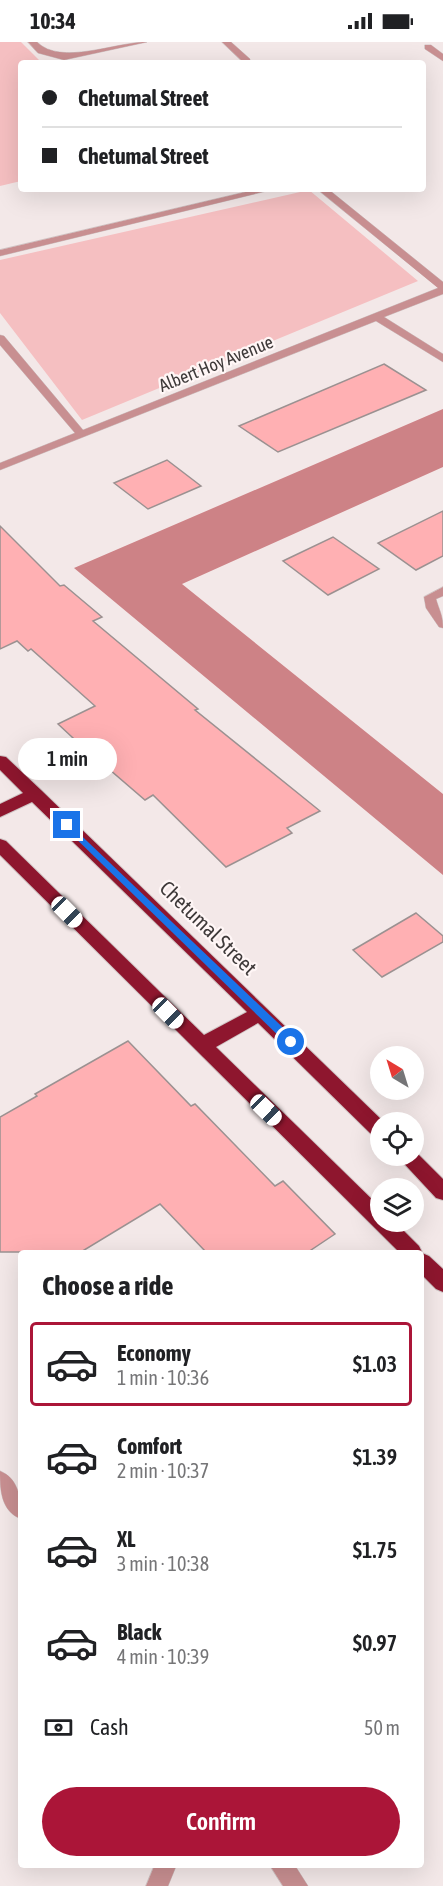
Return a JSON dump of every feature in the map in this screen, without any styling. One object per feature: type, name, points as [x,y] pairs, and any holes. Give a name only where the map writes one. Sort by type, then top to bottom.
[{"type":"highway","name":"Chetumal Street","points":[[0,761],[370,1120]]},
{"type":"highway","points":[[0,811],[35,794]]},
{"type":"highway","points":[[0,845],[410,1250]]},
{"type":"highway","points":[[201,1046],[261,1012]]},
{"type":"highway","points":[[417,1166],[443,1192]]},
{"type":"highway","points":[[424,1264],[443,1283]]},
{"type":"street","points":[[32,42],[41,51],[64,57],[143,42]]},
{"type":"street","points":[[226,42],[246,60]]},
{"type":"street","points":[[428,47],[443,58]]},
{"type":"street","points":[[0,253],[257,192]]},
{"type":"street","points":[[326,192],[443,288]]},
{"type":"street","name":"Albert Hoy Avenue","points":[[0,467],[377,317],[443,288]]},
{"type":"street","points":[[377,317],[443,359]]},
{"type":"street","points":[[0,338],[82,435]]},
{"type":"street","points":[[443,591],[430,597],[432,608],[443,624]]},
{"type":"street","points":[[0,1480],[11,1503]]},
{"type":"street","points":[[157,1886],[164,1868]]},
{"type":"street","points":[[283,1868],[297,1886]]},
{"type":"shaded area","points":[[0,42],[21,42],[39,60],[18,60],[18,182],[0,186]]},
{"type":"shaded area","points":[[300,192],[311,192],[418,281],[82,420],[0,313],[0,260]]},
{"type":"shaded area","points":[[443,409],[443,467],[182,584],[443,794],[443,875],[74,568]]},
{"type":"building","points":[[384,364],[426,390],[278,452],[239,426]]},
{"type":"building","points":[[167,460],[201,486],[148,509],[114,483]]},
{"type":"building","points":[[443,511],[443,556],[416,570],[378,543]]},
{"type":"building","points":[[0,526],[60,586],[64,585],[102,617],[93,621],[198,709],[195,710],[320,811],[287,828],[292,833],[226,867],[153,795],[145,800],[101,764],[58,724],[95,706],[31,649],[28,651],[17,641],[0,649]]},
{"type":"building","points":[[333,537],[379,569],[328,595],[283,561]]},
{"type":"building","points":[[416,913],[443,936],[443,942],[382,977],[353,950]]},
{"type":"building","points":[[128,1041],[191,1106],[195,1104],[275,1186],[283,1181],[335,1234],[311,1250],[204,1250],[160,1204],[84,1250],[0,1252],[0,1117],[37,1096],[35,1094]]},
{"type":"route","points":[[67,825],[291,1042]]}]
